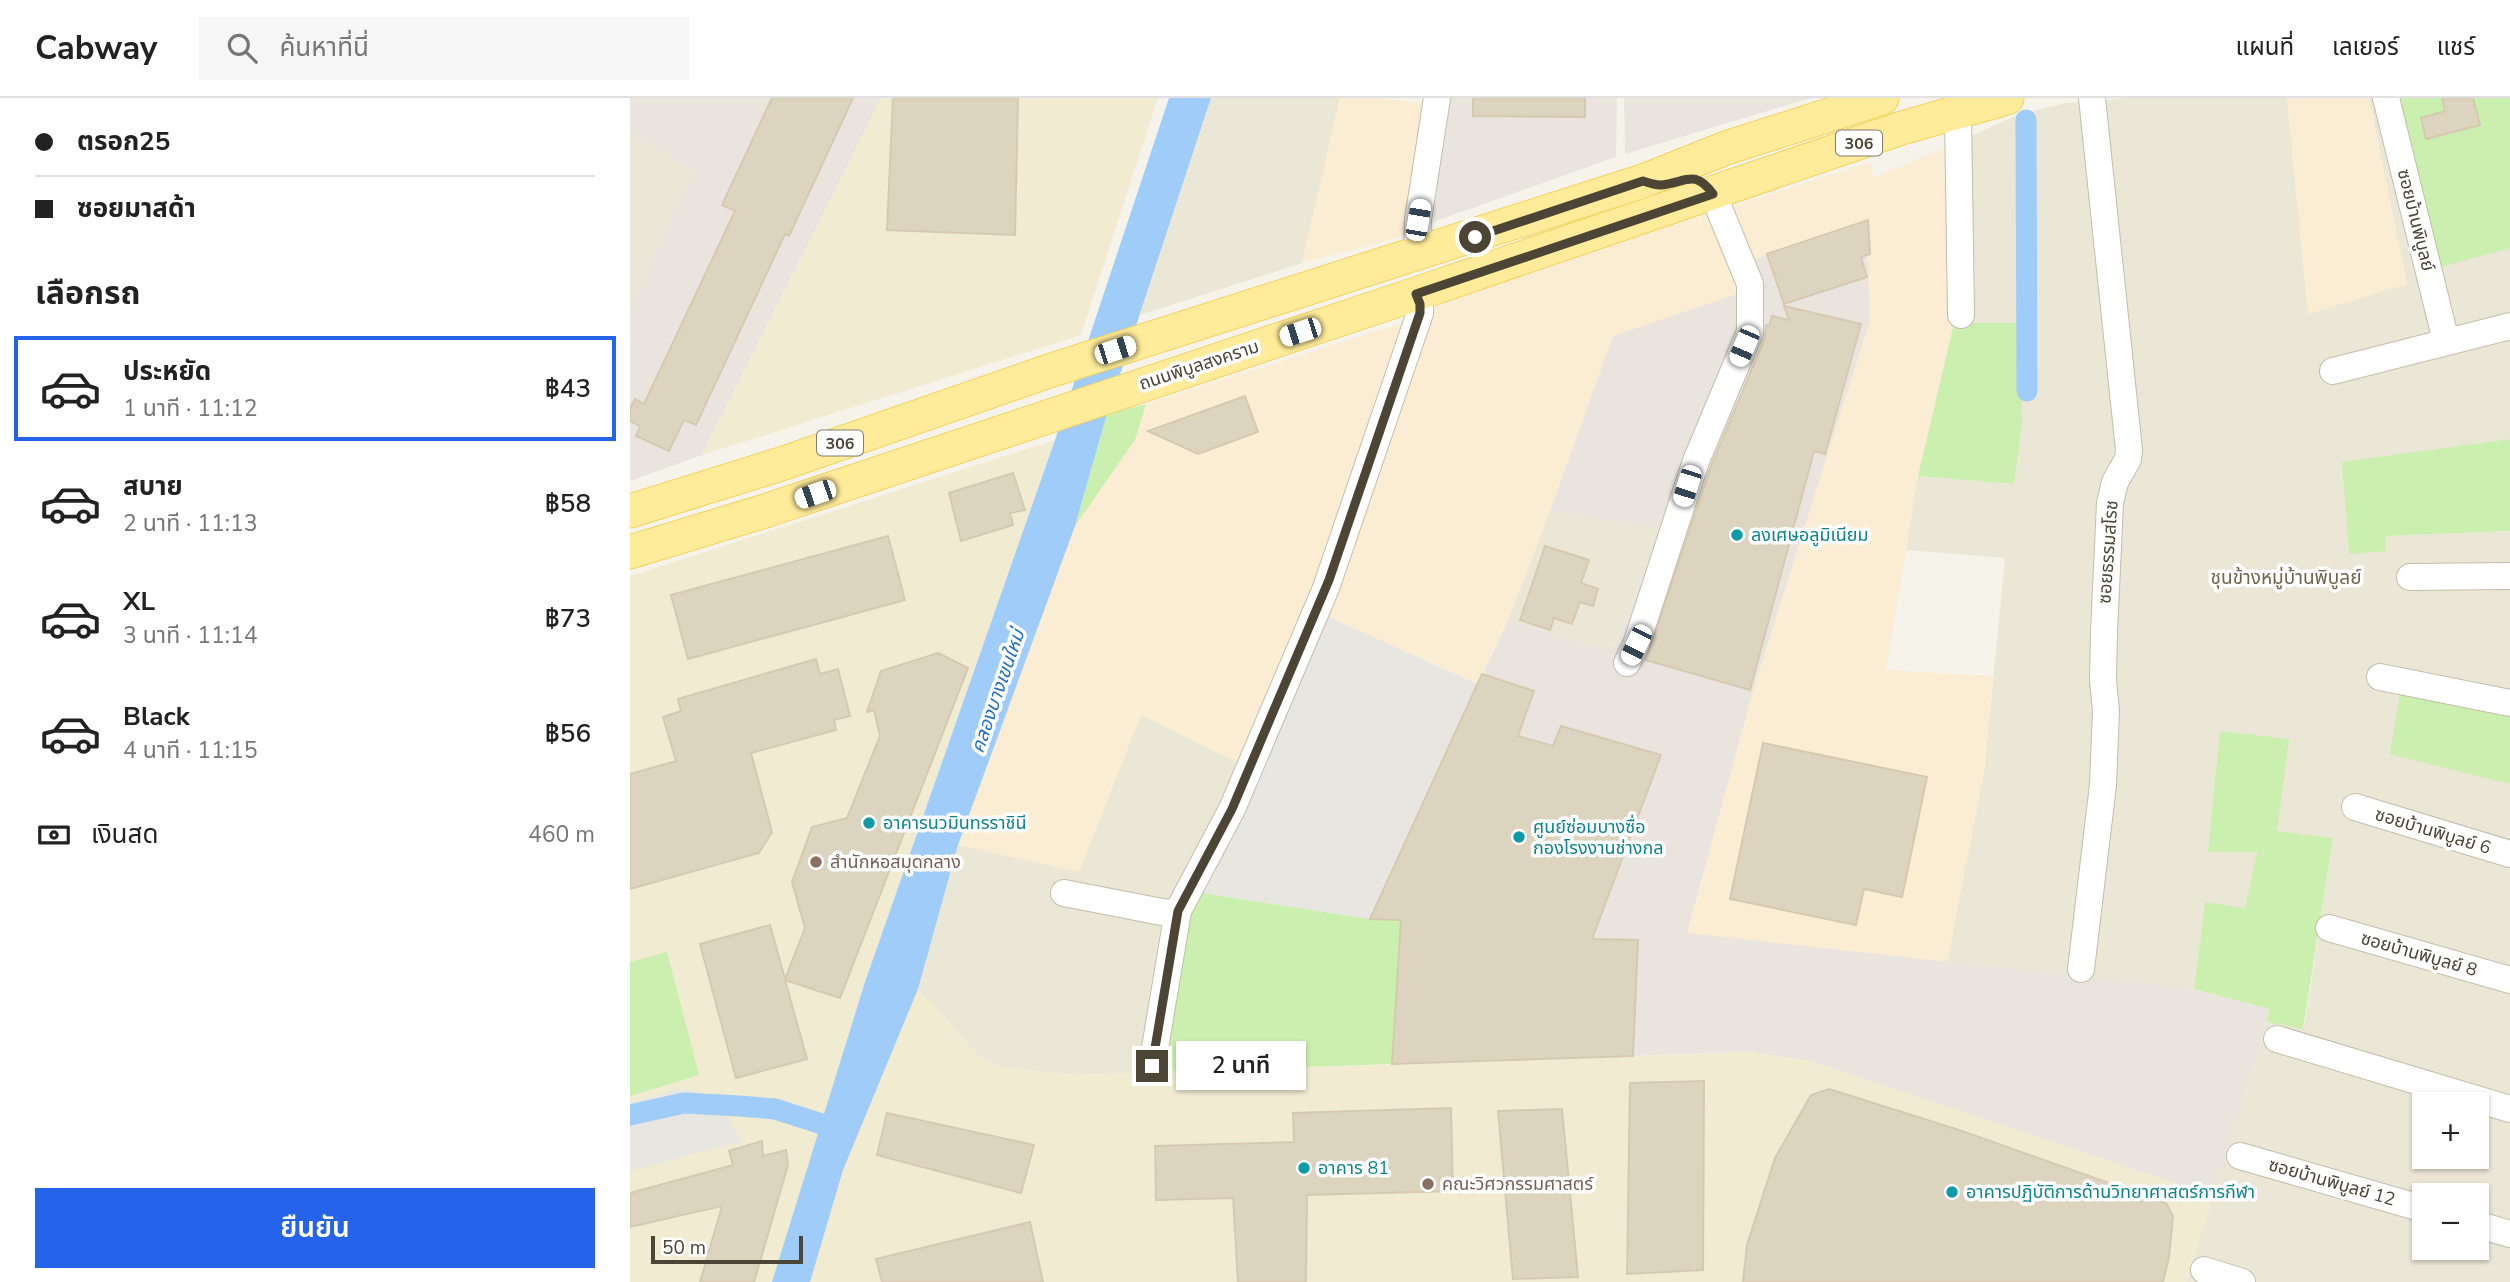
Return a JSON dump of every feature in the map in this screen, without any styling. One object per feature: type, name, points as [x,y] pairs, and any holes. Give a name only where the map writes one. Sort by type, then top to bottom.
[{"type":"main road","name":"306","points":[[630,511],[781,464],[1049,371],[1643,181],[1726,148],[1882,98]]},
{"type":"main road","name":"ถนนพิบูลสงคราม","points":[[630,552],[765,511],[1416,294],[1902,128],[2007,98]]},
{"type":"main road","points":[[1726,148],[1748,161],[1758,162],[1884,121],[1892,120],[1902,128]]},
{"type":"main road","points":[[1643,181],[1657,185],[1696,178],[1704,182],[1713,194]]},
{"type":"street","points":[[1417,254],[1418,220],[1437,98]]},
{"type":"street","name":"ซอยธรรมสโรช","points":[[2081,969],[2103,785],[2106,710],[2103,681],[2104,632],[2109,503],[2115,482],[2128,459],[2129,450],[2092,98]]},
{"type":"street","name":"ซอยบ้านพิบูลย์","points":[[2385,98],[2446,341]]},
{"type":"street","points":[[1958,112],[1961,316]]},
{"type":"street","points":[[1627,663],[1636,645],[1696,461],[1750,332],[1750,284],[1713,194]]},
{"type":"street","points":[[1152,1066],[1178,911],[1232,809],[1329,580],[1420,313],[1416,294]]},
{"type":"street","points":[[2333,371],[2510,326]]},
{"type":"street","points":[[2410,577],[2510,576]]},
{"type":"street","points":[[2380,677],[2510,703]]},
{"type":"street","name":"ซอยบ้านพิบูลย์ 6","points":[[2355,807],[2510,854]]},
{"type":"street","points":[[1064,892],[1167,913],[1178,911]]},
{"type":"street","name":"ซอยบ้านพิบูลย์ 8","points":[[2329,928],[2510,980]]},
{"type":"street","points":[[2277,1040],[2510,1109]]},
{"type":"street","name":"ซอยบ้านพิบูลย์ 12","points":[[2240,1156],[2412,1206]]},
{"type":"street","points":[[2489,1228],[2510,1234]]},
{"type":"street","points":[[2204,1270],[2242,1282]]},
{"type":"shaded area","points":[[630,98],[881,98],[702,455],[630,481],[630,307],[693,170],[630,133]]},
{"type":"shaded area","points":[[881,98],[1158,98],[1081,335],[702,455]]},
{"type":"shaded area","points":[[1211,98],[1340,98],[1302,263],[1140,315]]},
{"type":"shaded area","points":[[1340,98],[1381,98],[1424,104],[1404,236],[1302,263]]},
{"type":"shaded area","points":[[1448,98],[1617,98],[1616,157],[1433,222]]},
{"type":"shaded area","points":[[1624,98],[1811,98],[1625,154]]},
{"type":"shaded area","points":[[2129,98],[2287,98],[2308,313],[2407,284],[2369,98],[2510,98],[2510,439],[2342,463],[2385,536],[2510,531],[2510,1282],[2186,1282],[2267,1022],[2304,1028],[2333,838],[2208,852],[2257,852],[2245,908],[2205,903],[2194,989],[1947,962],[1984,772],[2005,558],[1906,550],[1917,476],[2014,484],[1954,323],[1951,145],[2020,114],[2067,103]]},
{"type":"shaded area","points":[[2287,98],[2369,98],[2407,284],[2308,314]]},
{"type":"shaded area","points":[[630,133],[693,170],[630,307]]},
{"type":"shaded area","points":[[1951,145],[1954,323],[1918,476],[1886,670],[1994,676],[1984,772],[1947,962],[1687,934],[1754,687],[1741,293],[1613,337],[1508,620],[1477,684],[1325,615],[1430,303],[1871,162],[1873,178]]},
{"type":"shaded area","points":[[1866,221],[1870,320],[1754,687],[1687,933],[2189,988],[2269,1009],[2213,1196],[1814,1062],[1751,1052],[1392,1064],[1401,920],[1370,919],[1508,620],[1603,650],[1616,643],[1661,529],[1550,511],[1613,336],[1740,293],[1732,267]]},
{"type":"shaded area","points":[[1415,319],[1350,495],[1243,765],[1141,715],[1079,872],[958,845],[1075,526],[1135,440],[1146,404]]},
{"type":"shaded area","points":[[1055,440],[865,982],[918,989],[979,1056],[1002,1068],[1076,1075],[1751,1052],[1814,1062],[2213,1196],[2186,1282],[630,1282],[630,576]]},
{"type":"shaded area","points":[[1550,511],[1661,528],[1616,643],[1603,650],[1508,620]]},
{"type":"shaded area","points":[[1325,615],[1477,684],[1370,919],[1196,892]]},
{"type":"shaded area","points":[[1141,714],[1243,765],[1158,1072],[1076,1075],[1002,1068],[979,1056],[918,989],[958,845],[1079,871]]},
{"type":"shaded area","points":[[678,1089],[699,1092],[722,1107],[742,1141],[630,1171],[630,1103]]},
{"type":"green space","points":[[2398,98],[2510,98],[2510,248],[2441,267]]},
{"type":"green space","points":[[1954,323],[2021,323],[2022,422],[2014,484],[1918,476]]},
{"type":"green space","points":[[1146,404],[1135,440],[1075,526],[1107,414]]},
{"type":"green space","points":[[2510,439],[2510,531],[2385,536],[2386,551],[2349,554],[2342,462]]},
{"type":"green space","points":[[2400,693],[2465,708],[2510,713],[2510,784],[2390,754]]},
{"type":"green space","points":[[2220,731],[2289,739],[2277,831],[2333,838],[2303,1029],[2267,1022],[2269,1009],[2194,989],[2205,902],[2245,908],[2257,852],[2208,852]]},
{"type":"green space","points":[[1196,892],[1370,919],[1401,920],[1392,1064],[1158,1072],[1182,916]]},
{"type":"green space","points":[[667,952],[699,1075],[630,1096],[630,962]]},
{"type":"water","name":"คลองบางเขนใหม่","points":[[1169,98],[1211,98],[1107,414],[1075,526],[958,845],[918,989],[843,1170],[810,1282],[772,1282],[865,982],[1055,440]]},
{"type":"building","points":[[772,98],[853,98],[789,236],[785,234],[696,425],[684,420],[669,451],[636,436],[640,426],[630,421],[630,409],[635,399],[644,404],[735,211],[722,205]]},
{"type":"building","points":[[893,98],[1018,98],[1015,235],[887,230]]},
{"type":"building","points":[[1473,98],[1585,98],[1585,117],[1473,116]]},
{"type":"building","points":[[2442,98],[2473,98],[2480,125],[2426,139],[2421,118],[2445,111]]},
{"type":"building","points":[[1868,220],[1870,254],[1861,257],[1867,277],[1784,304],[1767,254]]},
{"type":"building","name":"ลงเศษอลูมิเนียม","points":[[1784,306],[1861,324],[1825,454],[1814,451],[1750,690],[1646,660],[1711,466],[1765,338],[1766,325],[1769,326],[1772,316],[1789,320]]},
{"type":"building","points":[[1245,396],[1258,432],[1198,454],[1148,431]]},
{"type":"building","points":[[1013,473],[1025,510],[1010,513],[1013,525],[961,541],[949,493]]},
{"type":"building","points":[[888,536],[905,600],[688,659],[671,595]]},
{"type":"building","points":[[1545,546],[1589,560],[1581,583],[1598,589],[1593,606],[1580,602],[1572,624],[1554,618],[1550,630],[1520,620]]},
{"type":"building","name":"อาคารนวมินทรราชินี","points":[[938,653],[968,668],[840,998],[785,980],[807,1059],[736,1078],[700,944],[770,925],[785,979],[805,928],[792,882],[812,827],[847,818],[880,736],[874,710],[867,712],[881,671]]},
{"type":"building","points":[[816,659],[820,674],[838,669],[850,716],[834,720],[836,730],[751,753],[772,832],[759,853],[630,889],[630,774],[676,761],[663,717],[681,711],[678,699]]},
{"type":"building","name":"ศูนย์ซ่อมบางซื่อ กองโรงงานช่างกล","points":[[1482,674],[1534,691],[1518,736],[1553,746],[1561,726],[1661,755],[1592,939],[1638,940],[1633,1056],[1392,1064],[1401,920],[1370,919]]},
{"type":"building","points":[[1763,743],[1927,777],[1902,897],[1864,889],[1856,925],[1730,899]]},
{"type":"building","points":[[1704,1081],[1703,1270],[1627,1274],[1630,1083]]},
{"type":"building","name":"อาคารปฏิบัติการด้านวิทยาศาสตร์การกีฬา","points":[[1829,1089],[1959,1130],[2166,1203],[2173,1216],[2169,1257],[2163,1282],[1743,1282],[1747,1245],[1775,1158],[1811,1095]]},
{"type":"building","name":"อาคาร 81","points":[[1451,1108],[1453,1191],[1307,1195],[1306,1282],[1238,1282],[1233,1198],[1156,1200],[1155,1146],[1294,1142],[1293,1113]]},
{"type":"building","points":[[1562,1109],[1578,1277],[1513,1279],[1498,1111]]},
{"type":"building","points":[[887,1113],[1034,1145],[1021,1193],[877,1155]]},
{"type":"building","points":[[762,1141],[763,1156],[786,1150],[788,1165],[754,1282],[700,1282],[722,1206],[630,1227],[630,1193],[733,1165],[729,1151]]},
{"type":"building","points":[[1030,1222],[1043,1282],[882,1282],[876,1259]]},
{"type":"waterway","points":[[2026,120],[2027,391]]},
{"type":"waterway","points":[[630,1115],[684,1103],[739,1106],[775,1109],[847,1132]]},
{"type":"place","name":"ลงเศษอลูมิเนียม","points":[[1737,535]]},
{"type":"place","name":"อาคารนวมินทรราชินี","points":[[869,823]]},
{"type":"place","name":"ศูนย์ซ่อมบางซื่อ กองโรงงานช่างกล","points":[[1519,837]]},
{"type":"place","name":"สำนักหอสมุดกลาง","points":[[816,862]]},
{"type":"place","name":"อาคาร 81","points":[[1304,1168]]},
{"type":"place","name":"คณะวิศวกรรมศาสตร์","points":[[1428,1184]]},
{"type":"place","name":"อาคารปฏิบัติการด้านวิทยาศาสตร์การกีฬา","points":[[1952,1192]]},
{"type":"district","name":"ชุนข้างหมู่บ้านพิบูลย์","points":[[2286,577]]},
{"type":"route","points":[[1152,1066],[1178,911],[1232,809],[1329,580],[1420,313],[1416,294],[1713,194],[1704,182],[1696,178],[1662,185],[1643,181],[1475,237]]}]
